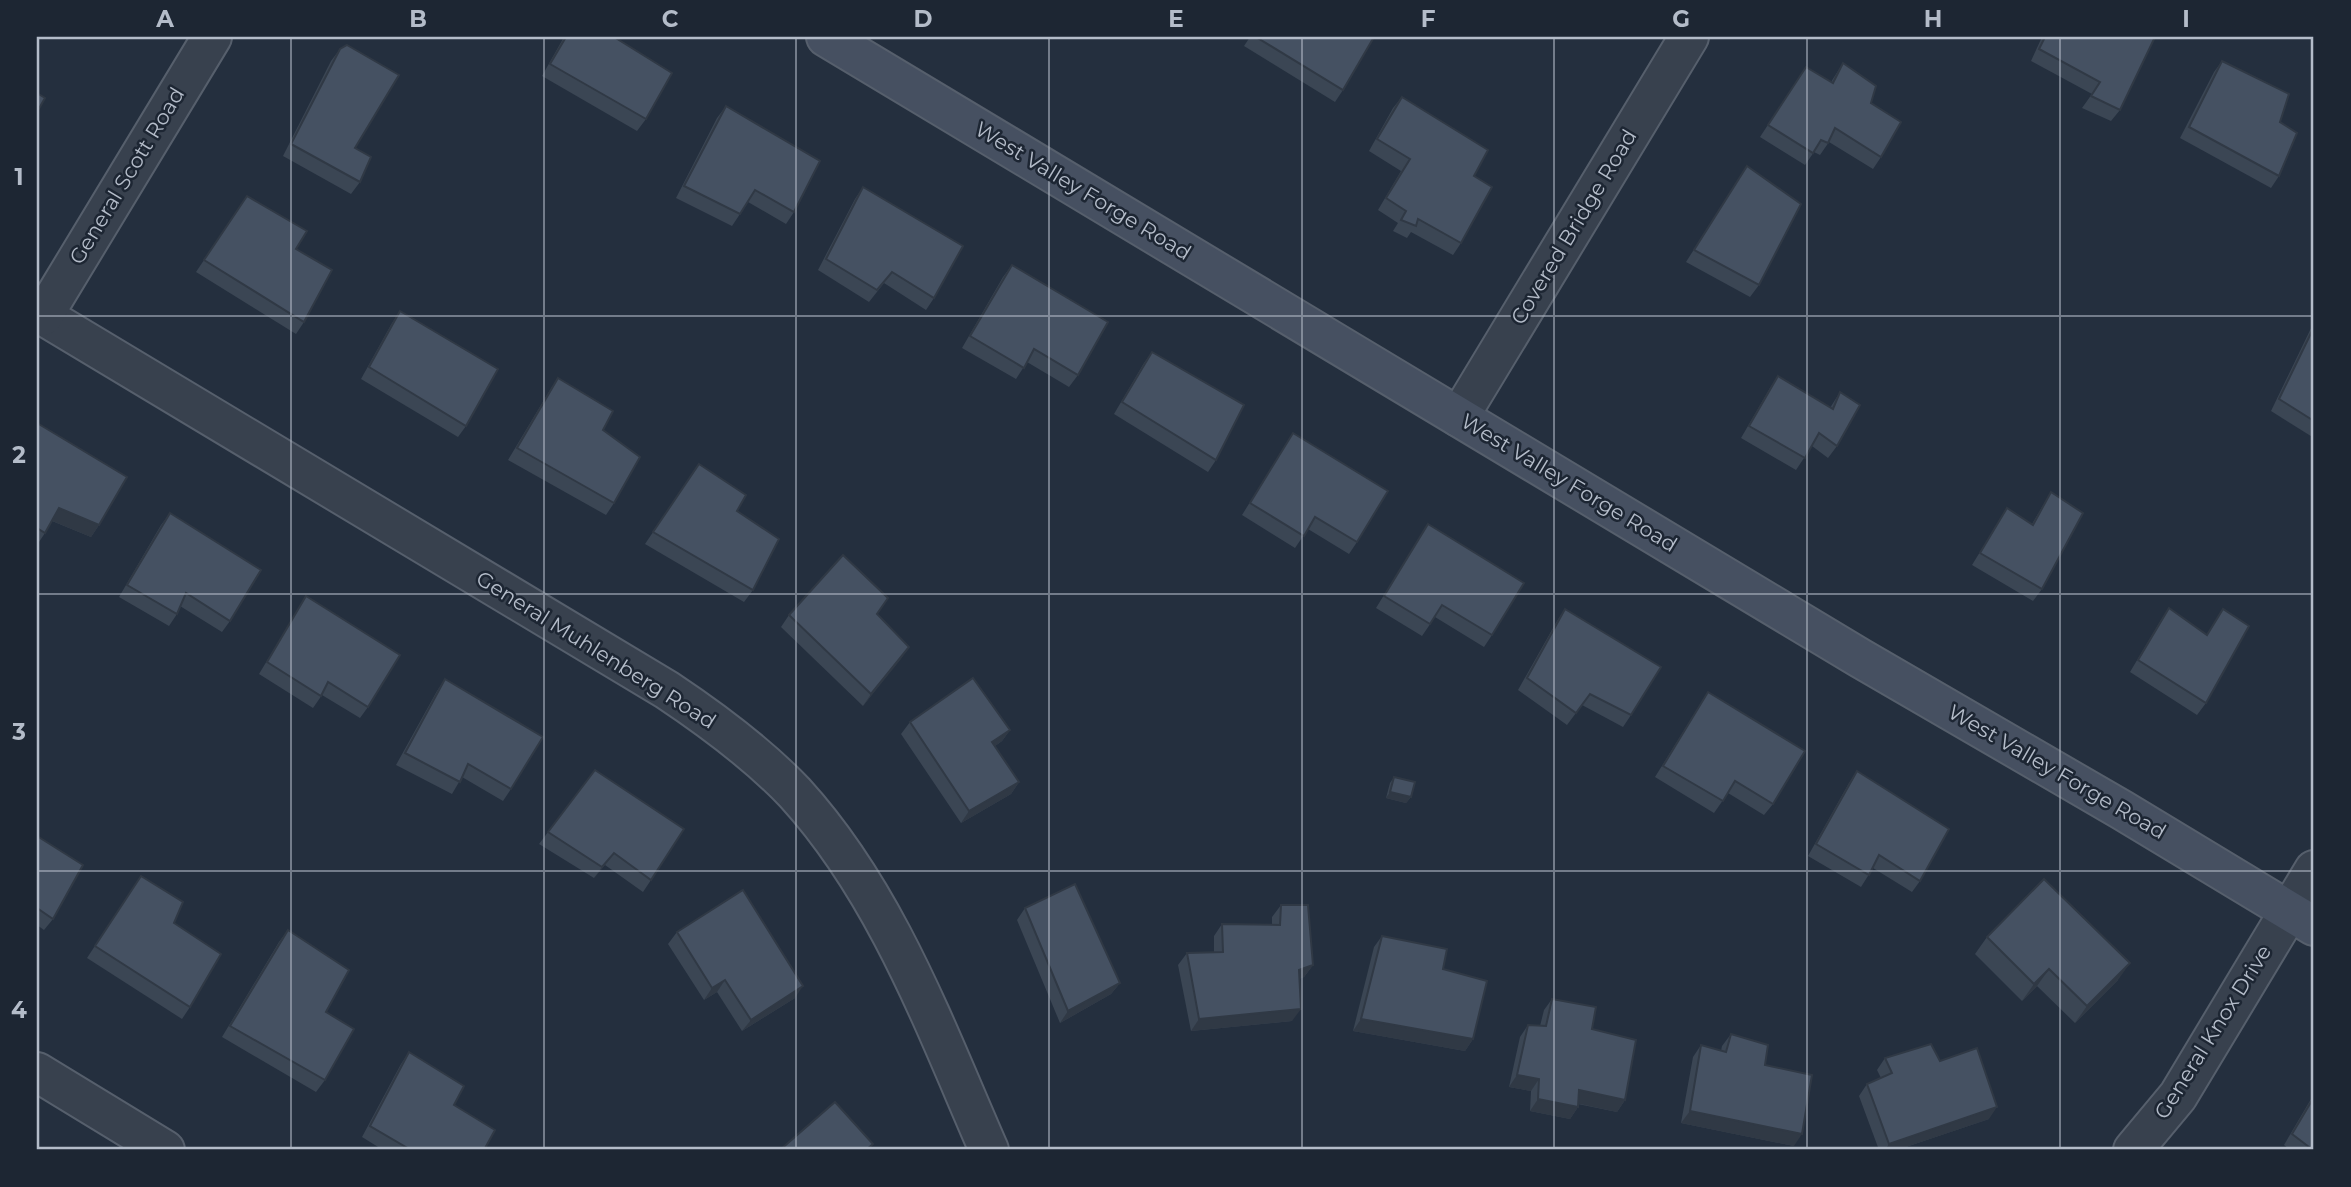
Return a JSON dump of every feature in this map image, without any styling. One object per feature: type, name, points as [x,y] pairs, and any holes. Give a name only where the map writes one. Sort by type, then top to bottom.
[{"type":"main road","name":"West Valley Forge Road","points":[[826,37],[1838,644],[2302,918]]},
{"type":"street","name":"General Scott Road","points":[[40,314],[212,37]]},
{"type":"street","name":"Covered Bridge Road","points":[[1459,417],[1689,37]]},
{"type":"street","name":"General Muhlenberg Road","points":[[40,314],[667,690],[713,721],[755,755],[794,793],[831,835],[862,881],[912,976],[989,1150]]},
{"type":"street","name":"General Knox Drive","points":[[2133,1150],[2178,1096],[2302,918],[2314,870]]},
{"type":"street","points":[[37,1072],[165,1150]]},
{"type":"building","points":[[566,37],[614,37],[672,73],[646,119],[550,64]]},
{"type":"building","points":[[1256,37],[1374,37],[1343,90]]},
{"type":"building","points":[[2045,37],[2155,37],[2120,110],[2091,96],[2100,82],[2039,49]]},
{"type":"building","points":[[347,45],[399,75],[355,148],[371,157],[360,182],[291,144],[340,49]]},
{"type":"building","points":[[2222,61],[2289,94],[2280,122],[2297,133],[2279,176],[2189,127]]},
{"type":"building","points":[[1843,63],[1876,86],[1871,103],[1901,122],[1881,157],[1835,128],[1828,143],[1821,140],[1813,153],[1768,125],[1806,67],[1833,83]]},
{"type":"building","points":[[37,93],[45,98],[37,112]]},
{"type":"building","points":[[1402,97],[1488,150],[1474,176],[1492,187],[1461,243],[1418,219],[1416,226],[1401,220],[1406,211],[1386,198],[1410,159],[1377,139]]},
{"type":"building","points":[[726,106],[820,161],[794,212],[755,190],[740,214],[684,186]]},
{"type":"building","points":[[1747,166],[1801,204],[1759,285],[1694,250]]},
{"type":"building","points":[[863,187],[963,246],[934,298],[892,272],[877,290],[826,259]]},
{"type":"building","points":[[247,196],[307,231],[296,249],[332,270],[304,322],[204,260]]},
{"type":"building","points":[[1012,265],[1108,322],[1078,375],[1034,349],[1024,368],[970,336]]},
{"type":"building","points":[[400,311],[498,369],[466,426],[369,367]]},
{"type":"building","points":[[2314,327],[2314,421],[2279,399]]},
{"type":"building","points":[[1152,352],[1244,405],[1216,460],[1122,402]]},
{"type":"building","points":[[1778,376],[1833,409],[1840,392],[1860,405],[1837,446],[1819,433],[1805,458],[1749,426]]},
{"type":"building","points":[[558,378],[613,411],[603,430],[640,457],[614,503],[517,448]]},
{"type":"building","points":[[37,423],[127,477],[99,525],[59,508],[45,533],[37,528]]},
{"type":"building","points":[[1293,433],[1388,491],[1357,542],[1315,517],[1304,536],[1250,503]]},
{"type":"building","points":[[699,464],[746,495],[737,511],[779,539],[753,590],[653,532]]},
{"type":"building","points":[[2051,492],[2083,513],[2042,589],[1980,553],[2007,508],[2033,525]]},
{"type":"building","points":[[170,513],[261,570],[230,621],[186,593],[177,614],[127,585]]},
{"type":"building","points":[[1428,524],[1524,583],[1492,635],[1442,605],[1430,624],[1384,596]]},
{"type":"building","points":[[843,555],[888,598],[877,614],[909,647],[871,694],[789,615]]},
{"type":"building","points":[[306,596],[400,655],[368,707],[328,682],[321,696],[267,662]]},
{"type":"building","points":[[2169,608],[2207,635],[2223,609],[2249,626],[2206,703],[2138,660]]},
{"type":"building","points":[[1565,609],[1661,667],[1631,715],[1590,694],[1576,713],[1527,678]]},
{"type":"building","points":[[973,678],[1010,730],[992,742],[1019,782],[969,811],[910,722]]},
{"type":"building","points":[[445,679],[543,737],[511,789],[468,764],[460,782],[405,753]]},
{"type":"building","points":[[1708,692],[1805,751],[1773,804],[1735,781],[1723,801],[1663,766]]},
{"type":"building","points":[[595,770],[684,829],[651,880],[614,853],[602,867],[548,832]]},
{"type":"building","points":[[1857,771],[1949,829],[1920,881],[1879,855],[1869,875],[1816,844]]},
{"type":"building","points":[[1394,777],[1415,782],[1411,797],[1390,792]]},
{"type":"building","points":[[37,836],[83,865],[53,919],[37,908]]},
{"type":"building","points":[[141,876],[183,902],[174,923],[221,954],[190,1007],[95,946]]},
{"type":"building","points":[[2044,879],[2130,963],[2087,1006],[2049,969],[2034,984],[1987,937]]},
{"type":"building","points":[[1075,884],[1120,983],[1068,1011],[1025,908]]},
{"type":"building","points":[[743,890],[803,986],[751,1020],[725,980],[712,988],[677,932]]},
{"type":"building","points":[[1281,905],[1308,905],[1313,965],[1299,970],[1301,1009],[1199,1019],[1187,953],[1223,952],[1222,924],[1280,925]]},
{"type":"building","points":[[288,930],[349,970],[326,1012],[354,1029],[325,1080],[230,1026]]},
{"type":"building","points":[[1382,936],[1447,949],[1443,969],[1487,981],[1473,1039],[1361,1019]]},
{"type":"building","points":[[1552,999],[1596,1007],[1592,1029],[1636,1040],[1625,1100],[1579,1090],[1578,1107],[1538,1099],[1539,1079],[1517,1075],[1528,1025],[1546,1026]]},
{"type":"building","points":[[1731,1034],[1768,1045],[1765,1065],[1812,1075],[1802,1134],[1690,1111],[1701,1045],[1726,1052]]},
{"type":"building","points":[[1931,1044],[1940,1061],[1977,1048],[1997,1107],[1889,1144],[1867,1084],[1892,1073],[1885,1058]]},
{"type":"building","points":[[409,1052],[464,1086],[454,1105],[495,1130],[484,1150],[411,1150],[370,1126]]},
{"type":"building","points":[[2314,1097],[2314,1150],[2313,1150],[2292,1134]]},
{"type":"building","points":[[835,1102],[873,1144],[866,1150],[780,1150]]}]
